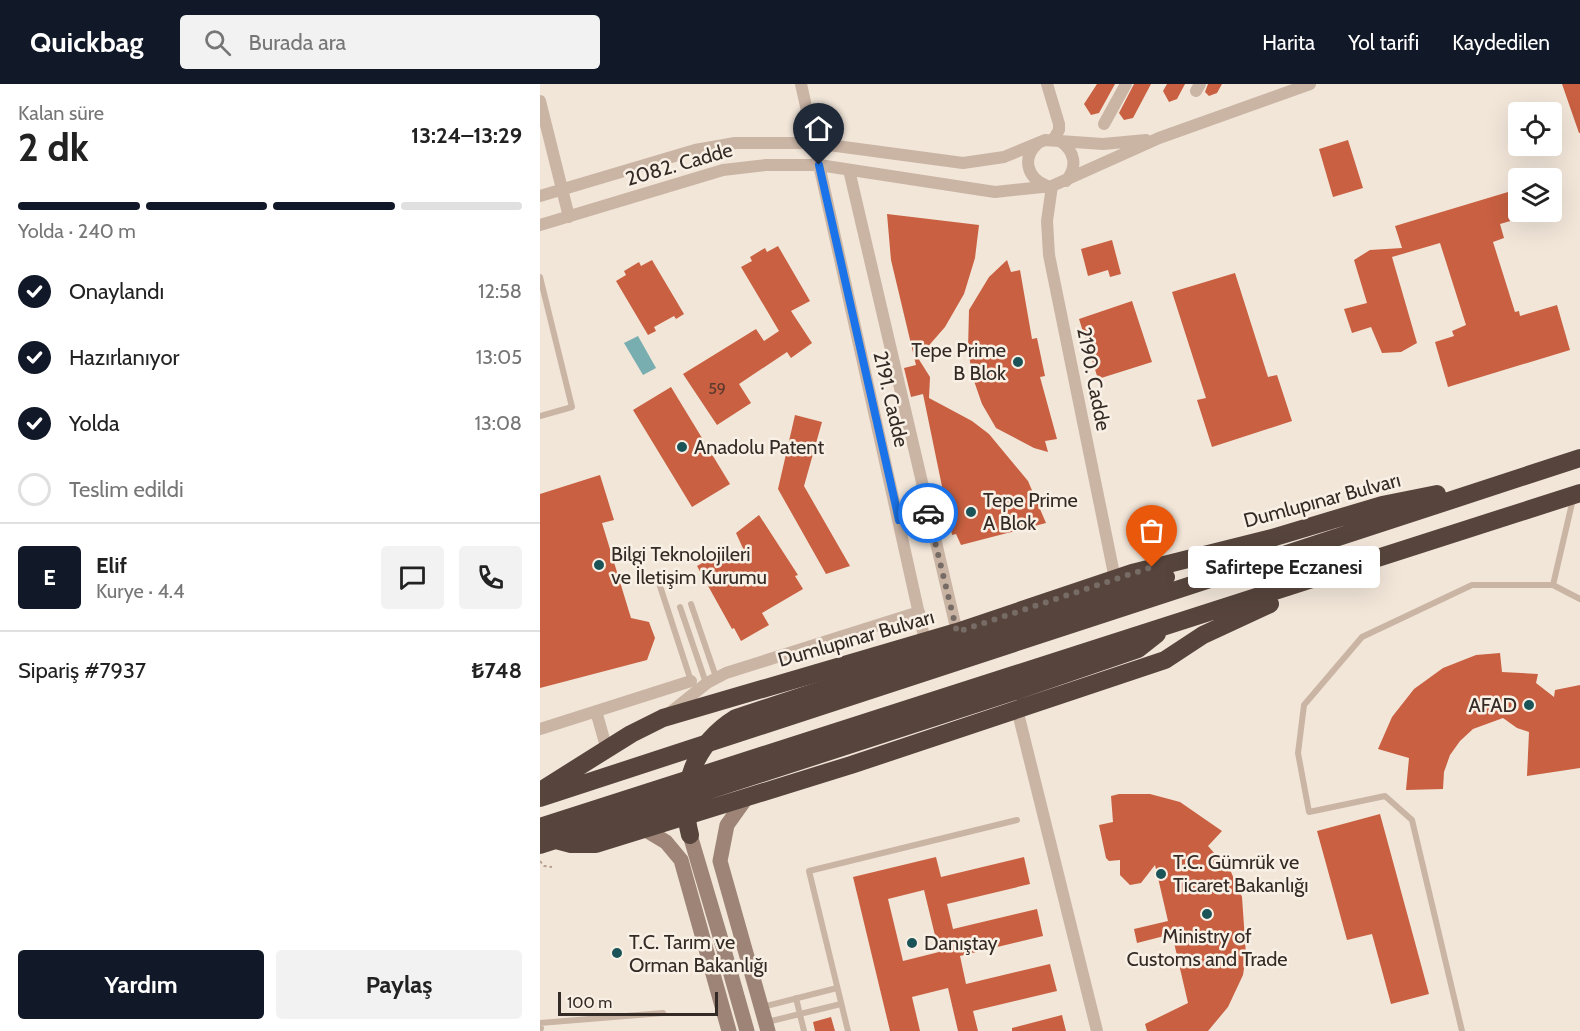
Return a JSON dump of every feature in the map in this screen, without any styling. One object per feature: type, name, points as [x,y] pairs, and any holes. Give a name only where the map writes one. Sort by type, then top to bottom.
[{"type":"highway","name":"Dumlupınar Bulvarı","points":[[540,798],[1190,587],[1478,489],[1580,458]]},
{"type":"highway","name":"Dumlupınar Bulvarı","points":[[540,791],[631,734],[663,718],[957,632],[1115,579],[1192,556],[1272,538],[1382,505],[1448,492],[1478,489]]},
{"type":"highway","points":[[540,827],[1577,494]]},
{"type":"highway","points":[[690,835],[686,820],[686,791],[693,765],[711,738],[736,718],[754,710],[1166,577],[1272,538]]},
{"type":"highway","points":[[548,843],[596,844],[646,830],[851,765],[1165,660],[1217,627],[1342,571]]},
{"type":"highway","points":[[548,843],[690,799],[1138,649],[1171,624]]},
{"type":"main road","points":[[747,797],[727,825],[720,861],[767,1027]]},
{"type":"main road","points":[[646,830],[666,842],[681,860],[729,1031]]},
{"type":"main road","points":[[690,835],[747,1031]]},
{"type":"main road","points":[[681,860],[686,855],[698,851],[713,854],[720,861]]},
{"type":"street","name":"2191. Cadde","points":[[801,84],[925,641]]},
{"type":"street","points":[[1047,84],[1059,124],[1059,130],[1053,140],[1061,142],[1072,153],[1073,169],[1066,181]]},
{"type":"street","points":[[1104,124],[1126,84]]},
{"type":"street","name":"2082. Cadde","points":[[540,225],[729,168],[766,165],[819,165],[995,192],[1048,186],[1066,181],[1159,138],[1310,84]]},
{"type":"street","points":[[540,101],[569,217]]},
{"type":"street","name":"2082. Cadde","points":[[540,196],[716,145],[757,141],[814,143],[963,163],[1004,157],[1053,140],[1103,144],[1159,138]]},
{"type":"street","points":[[1038,144],[1032,149],[1027,164],[1032,177],[1048,186]]},
{"type":"street","points":[[849,170],[957,632]]},
{"type":"street","name":"2190. Cadde","points":[[1048,186],[1049,255],[1115,579]]},
{"type":"street","points":[[899,520],[929,513]]},
{"type":"street","points":[[663,718],[711,680],[919,612]]},
{"type":"street","points":[[540,729],[691,681]]},
{"type":"street","points":[[1017,709],[1098,1031]]},
{"type":"street","points":[[596,711],[607,750]]},
{"type":"lane","points":[[540,277],[572,407],[540,416]]},
{"type":"lane","points":[[1553,585],[1577,494]]},
{"type":"lane","points":[[659,583],[691,681]]},
{"type":"lane","points":[[1462,1031],[1412,820],[1385,796],[1310,812],[1298,753],[1304,705],[1362,637],[1472,585],[1553,585],[1580,599]]},
{"type":"lane","points":[[691,604],[711,680]]},
{"type":"lane","points":[[680,607],[711,680]]},
{"type":"lane","points":[[848,1031],[809,871],[1017,820]]},
{"type":"lane","points":[[761,1007],[837,988]]},
{"type":"lane","points":[[796,998],[804,1031]]},
{"type":"lane","points":[[767,1027],[800,1014],[841,1004]]},
{"type":"lane","points":[[541,1028],[663,1013]]},
{"type":"path","points":[[540,861],[544,866],[552,867]]},
{"type":"water","points":[[638,336],[656,368],[643,375],[624,343]]},
{"type":"building","points":[[1097,84],[1115,84],[1099,113],[1091,115],[1084,104]]},
{"type":"building","points":[[1134,84],[1151,84],[1133,118],[1124,120],[1119,113]]},
{"type":"building","points":[[1167,84],[1185,84],[1177,99],[1169,102],[1163,91]]},
{"type":"building","points":[[1208,84],[1222,84],[1217,93],[1209,96],[1205,92]]},
{"type":"building","points":[[1562,84],[1580,84],[1580,133],[1579,133]]},
{"type":"building","points":[[1348,140],[1363,188],[1333,197],[1319,149]]},
{"type":"building","points":[[1508,192],[1508,222],[1500,224],[1504,238],[1493,242],[1515,312],[1519,311],[1520,316],[1557,305],[1570,350],[1448,387],[1435,342],[1454,336],[1452,331],[1466,325],[1440,243],[1392,257],[1417,343],[1401,352],[1382,353],[1371,327],[1352,333],[1344,309],[1367,303],[1354,260],[1370,250],[1402,248],[1395,226]]},
{"type":"building","points":[[887,214],[979,225],[975,258],[964,294],[945,327],[918,358],[930,377],[929,398],[972,421],[989,434],[1028,481],[1046,523],[961,545],[956,534],[952,535],[923,394],[911,397],[904,368],[916,365],[891,260]]},
{"type":"building","points":[[1112,240],[1121,274],[1110,277],[1108,270],[1088,276],[1081,249]]},
{"type":"building","points":[[778,246],[810,301],[791,311],[812,343],[791,358],[787,352],[739,384],[751,403],[717,425],[683,374],[756,329],[764,341],[779,331],[741,267],[752,261],[750,257],[765,248],[767,252]]},
{"type":"building","points":[[652,260],[684,314],[676,319],[674,316],[654,327],[656,331],[648,335],[616,281],[626,275],[624,271],[639,262],[641,266]]},
{"type":"building","points":[[1007,260],[1011,272],[1020,270],[1032,339],[1037,338],[1045,376],[1040,377],[1057,439],[1045,441],[1048,452],[1034,448],[996,428],[982,404],[973,378],[968,350],[969,310],[989,277]]},
{"type":"building","points":[[1235,273],[1268,377],[1277,375],[1292,421],[1212,447],[1197,400],[1206,398],[1172,292]]},
{"type":"building","points":[[1132,301],[1152,362],[1098,379],[1079,319]]},
{"type":"building","name":"Anadolu Patent","points":[[671,387],[730,484],[692,507],[633,410]]},
{"type":"building","points":[[795,415],[822,422],[804,486],[850,566],[826,574],[778,489]]},
{"type":"building","points":[[600,475],[614,520],[602,523],[631,618],[649,622],[655,638],[647,660],[540,688],[540,494]]},
{"type":"building","points":[[759,515],[798,575],[795,576],[803,589],[762,613],[769,625],[741,641],[697,566],[725,550],[732,563],[746,555],[736,533]]},
{"type":"building","points":[[1500,653],[1502,672],[1538,674],[1536,683],[1554,697],[1555,690],[1580,685],[1580,768],[1527,776],[1529,732],[1517,728],[1503,718],[1473,729],[1460,741],[1450,755],[1444,772],[1443,789],[1406,790],[1409,758],[1378,749],[1392,717],[1414,689],[1443,668],[1476,655]]},
{"type":"building","name":"Ministry of Customs and Trade","points":[[1150,794],[1180,802],[1222,831],[1208,846],[1231,872],[1242,897],[1246,955],[1243,975],[1228,1007],[1208,1031],[1147,1031],[1145,1024],[1188,1003],[1172,934],[1137,943],[1134,929],[1168,921],[1155,865],[1141,883],[1130,885],[1120,875],[1120,860],[1109,861],[1106,858],[1099,825],[1113,822],[1111,796]]},
{"type":"building","points":[[1380,814],[1429,994],[1391,1004],[1372,934],[1347,940],[1317,831]]},
{"type":"building","points":[[936,857],[941,877],[1024,857],[1030,884],[947,904],[953,929],[1037,909],[1043,936],[960,956],[966,984],[1050,964],[1057,991],[973,1011],[978,1031],[958,1031],[948,988],[912,997],[920,1031],[890,1031],[853,877]],"holes":[[[924,890],[939,952],[903,961],[888,899]]]},
{"type":"building","points":[[1062,1015],[1066,1031],[1012,1031],[1012,1028]]},
{"type":"building","points":[[831,1017],[835,1031],[815,1031],[813,1022]]},
{"type":"way so far","points":[[928,513],[957,632],[1152,567]]},
{"type":"place","name":"Tepe Prime B Blok","points":[[1018,362]]},
{"type":"place","name":"Anadolu Patent","points":[[682,447]]},
{"type":"place","name":"Tepe Prime A Blok","points":[[971,512]]},
{"type":"place","name":"Bilgi Teknolojileri ve İletişim Kurumu","points":[[599,565]]},
{"type":"place","name":"Safirtepe Eczanesi","points":[[1152,567]]},
{"type":"place","name":"AFAD","points":[[1529,705]]},
{"type":"place","name":"T.C. Gümrük ve Ticaret Bakanlığı","points":[[1161,874]]},
{"type":"place","name":"Ministry of Customs and Trade","points":[[1207,914]]},
{"type":"place","name":"Danıştay","points":[[912,943]]},
{"type":"place","name":"T.C. Tarım ve Orman Bakanlığı","points":[[617,953]]},
{"type":"route","points":[[819,165],[899,520],[928,513]]}]
